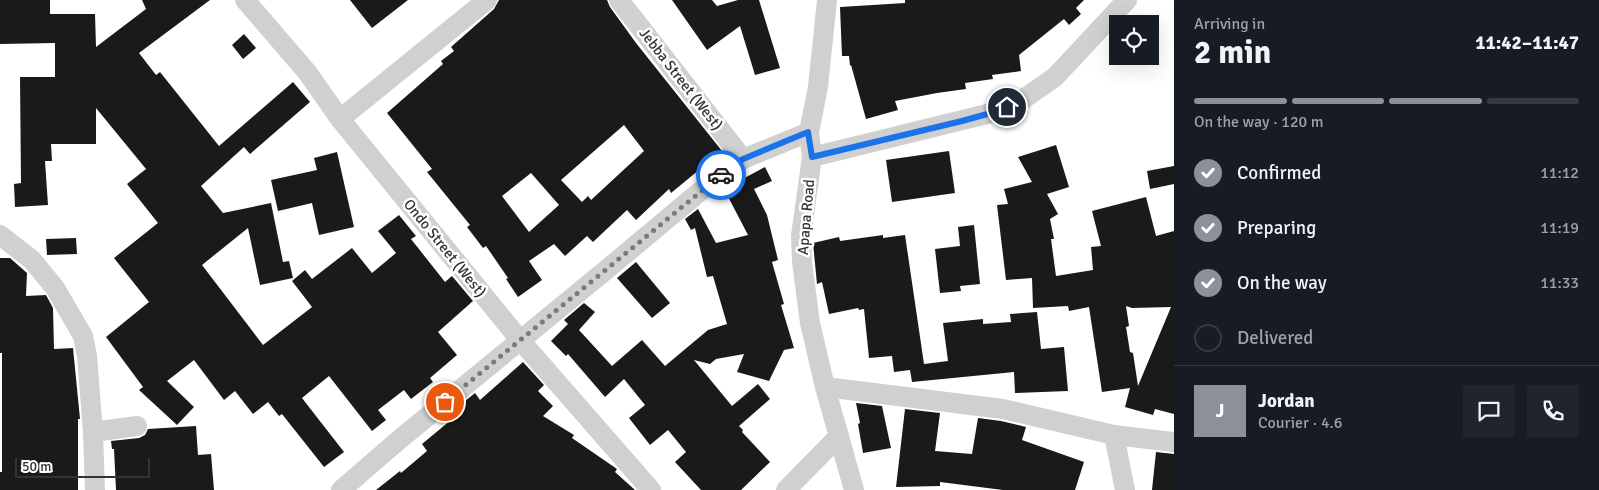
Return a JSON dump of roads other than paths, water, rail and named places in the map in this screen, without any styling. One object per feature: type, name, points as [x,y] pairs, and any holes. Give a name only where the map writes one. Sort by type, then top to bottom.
[{"type":"street","name":"Ondo Street (West)","points":[[245,0],[307,72],[340,119],[520,340],[651,490]]},
{"type":"street","points":[[340,119],[486,0]]},
{"type":"street","name":"Jebba Street (West)","points":[[619,0],[743,159]]},
{"type":"street","name":"Apapa Road","points":[[827,0],[818,87],[808,132],[812,157],[801,236],[802,262],[810,322],[825,386],[854,490]]},
{"type":"street","points":[[812,157],[991,113],[1022,100],[1055,77],[1127,0]]},
{"type":"street","points":[[341,490],[696,194],[743,159],[808,132]]},
{"type":"street","points":[[0,235],[32,260],[55,288],[84,336],[93,432],[95,490]]},
{"type":"street","points":[[825,386],[1003,409],[1114,435],[1174,442]]},
{"type":"street","points":[[93,432],[137,426]]},
{"type":"street","points":[[1114,435],[1125,490]]},
{"type":"street","points":[[786,490],[839,436]]}]
